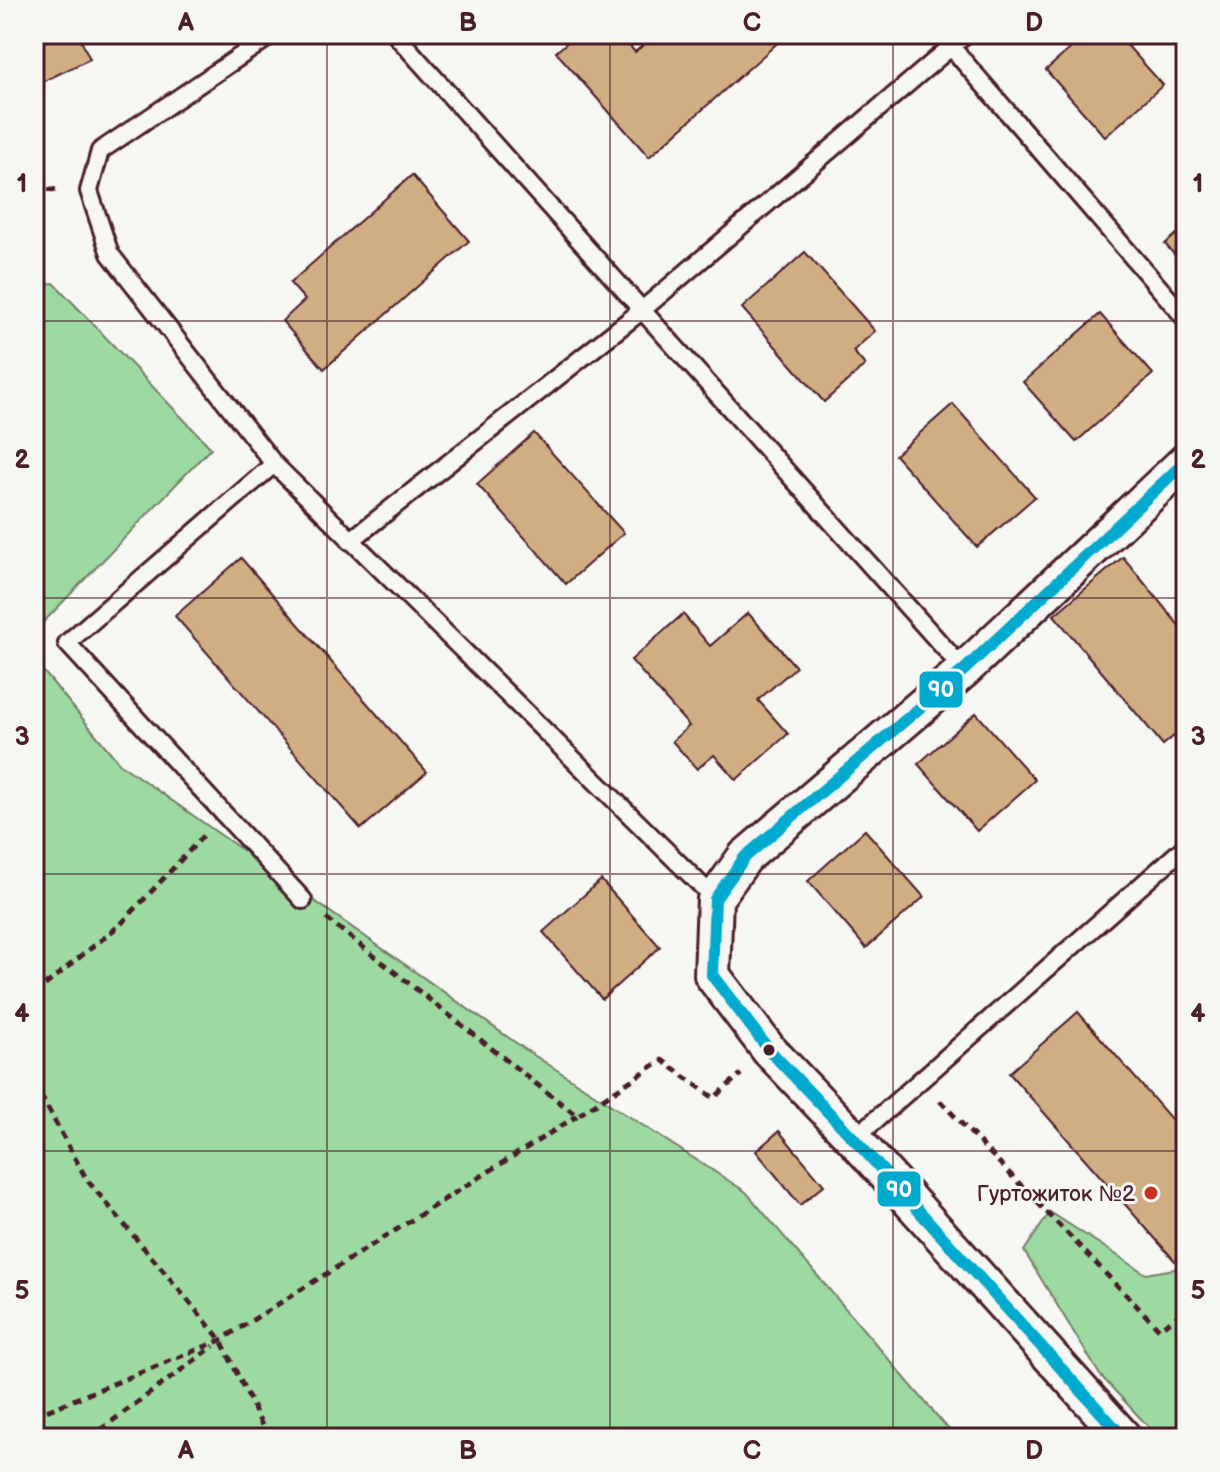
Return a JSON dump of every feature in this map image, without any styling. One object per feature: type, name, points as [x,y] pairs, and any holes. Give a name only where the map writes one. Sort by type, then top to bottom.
[{"type":"street","points":[[1124,1438],[854,1139],[769,1050],[712,975],[715,899],[745,857],[964,670],[1186,461]]},
{"type":"lane","points":[[273,34],[100,151],[89,191],[110,254],[274,464],[715,899]]},
{"type":"lane","points":[[395,34],[964,670]]},
{"type":"lane","points":[[350,541],[641,311],[945,40],[966,34]]},
{"type":"lane","points":[[945,40],[1186,319]]},
{"type":"lane","points":[[274,464],[67,643],[303,900]]},
{"type":"lane","points":[[854,1139],[1186,846]]},
{"type":"path","points":[[34,994],[121,924],[224,814]]},
{"type":"path","points":[[303,900],[577,1116]]},
{"type":"path","points":[[89,1438],[221,1340],[662,1060],[714,1098],[769,1050]]},
{"type":"path","points":[[920,1080],[1159,1329],[1186,1310]]},
{"type":"path","points":[[34,1083],[87,1180],[221,1340],[268,1438]]},
{"type":"path","points":[[34,1416],[221,1340]]},
{"type":"green space","points":[[54,283],[211,448],[34,632],[34,286]]},
{"type":"green space","points":[[34,660],[120,764],[529,1052],[746,1192],[956,1438],[34,1438]]},
{"type":"green space","points":[[1050,1212],[1146,1274],[1186,1267],[1186,1438],[1159,1438],[1100,1375],[1024,1251]]},
{"type":"building","points":[[34,34],[78,34],[90,59],[34,86]]},
{"type":"building","points":[[577,34],[619,34],[635,52],[656,34],[777,34],[782,39],[649,157],[556,52]]},
{"type":"building","points":[[1087,34],[1117,34],[1163,85],[1105,137],[1046,70]]},
{"type":"building","points":[[412,175],[469,241],[324,369],[282,321],[305,300],[290,283]]},
{"type":"building","points":[[1186,226],[1186,268],[1165,244]]},
{"type":"building","points":[[805,252],[875,331],[853,351],[865,365],[824,402],[742,308]]},
{"type":"building","points":[[1100,314],[1153,374],[1076,442],[1023,382]]},
{"type":"building","points":[[953,404],[1035,497],[977,547],[895,455]]},
{"type":"building","points":[[534,433],[624,533],[566,584],[477,484]]},
{"type":"building","points":[[1123,557],[1186,634],[1186,726],[1163,745],[1054,615]]},
{"type":"building","points":[[241,558],[427,772],[361,829],[175,616]]},
{"type":"building","points":[[748,613],[796,667],[758,700],[788,734],[736,780],[714,755],[697,769],[672,741],[689,726],[631,660],[683,614],[710,646]]},
{"type":"building","points":[[976,713],[1035,780],[977,831],[918,764]]},
{"type":"building","points":[[865,830],[924,897],[866,948],[808,881]]},
{"type":"building","points":[[601,880],[660,947],[602,999],[543,932]]},
{"type":"building","name":"Гуртожиток №2","points":[[1078,1012],[1186,1136],[1186,1251],[1175,1261],[1009,1073]]},
{"type":"building","points":[[779,1131],[824,1185],[800,1205],[756,1151]]},
{"type":"transit line","name":"90","points":[[1124,1438],[854,1139],[769,1050],[712,975],[715,899],[745,857],[964,670],[1186,461]]},
{"type":"place","name":"Гуртожиток №2","points":[[1151,1193]]}]
